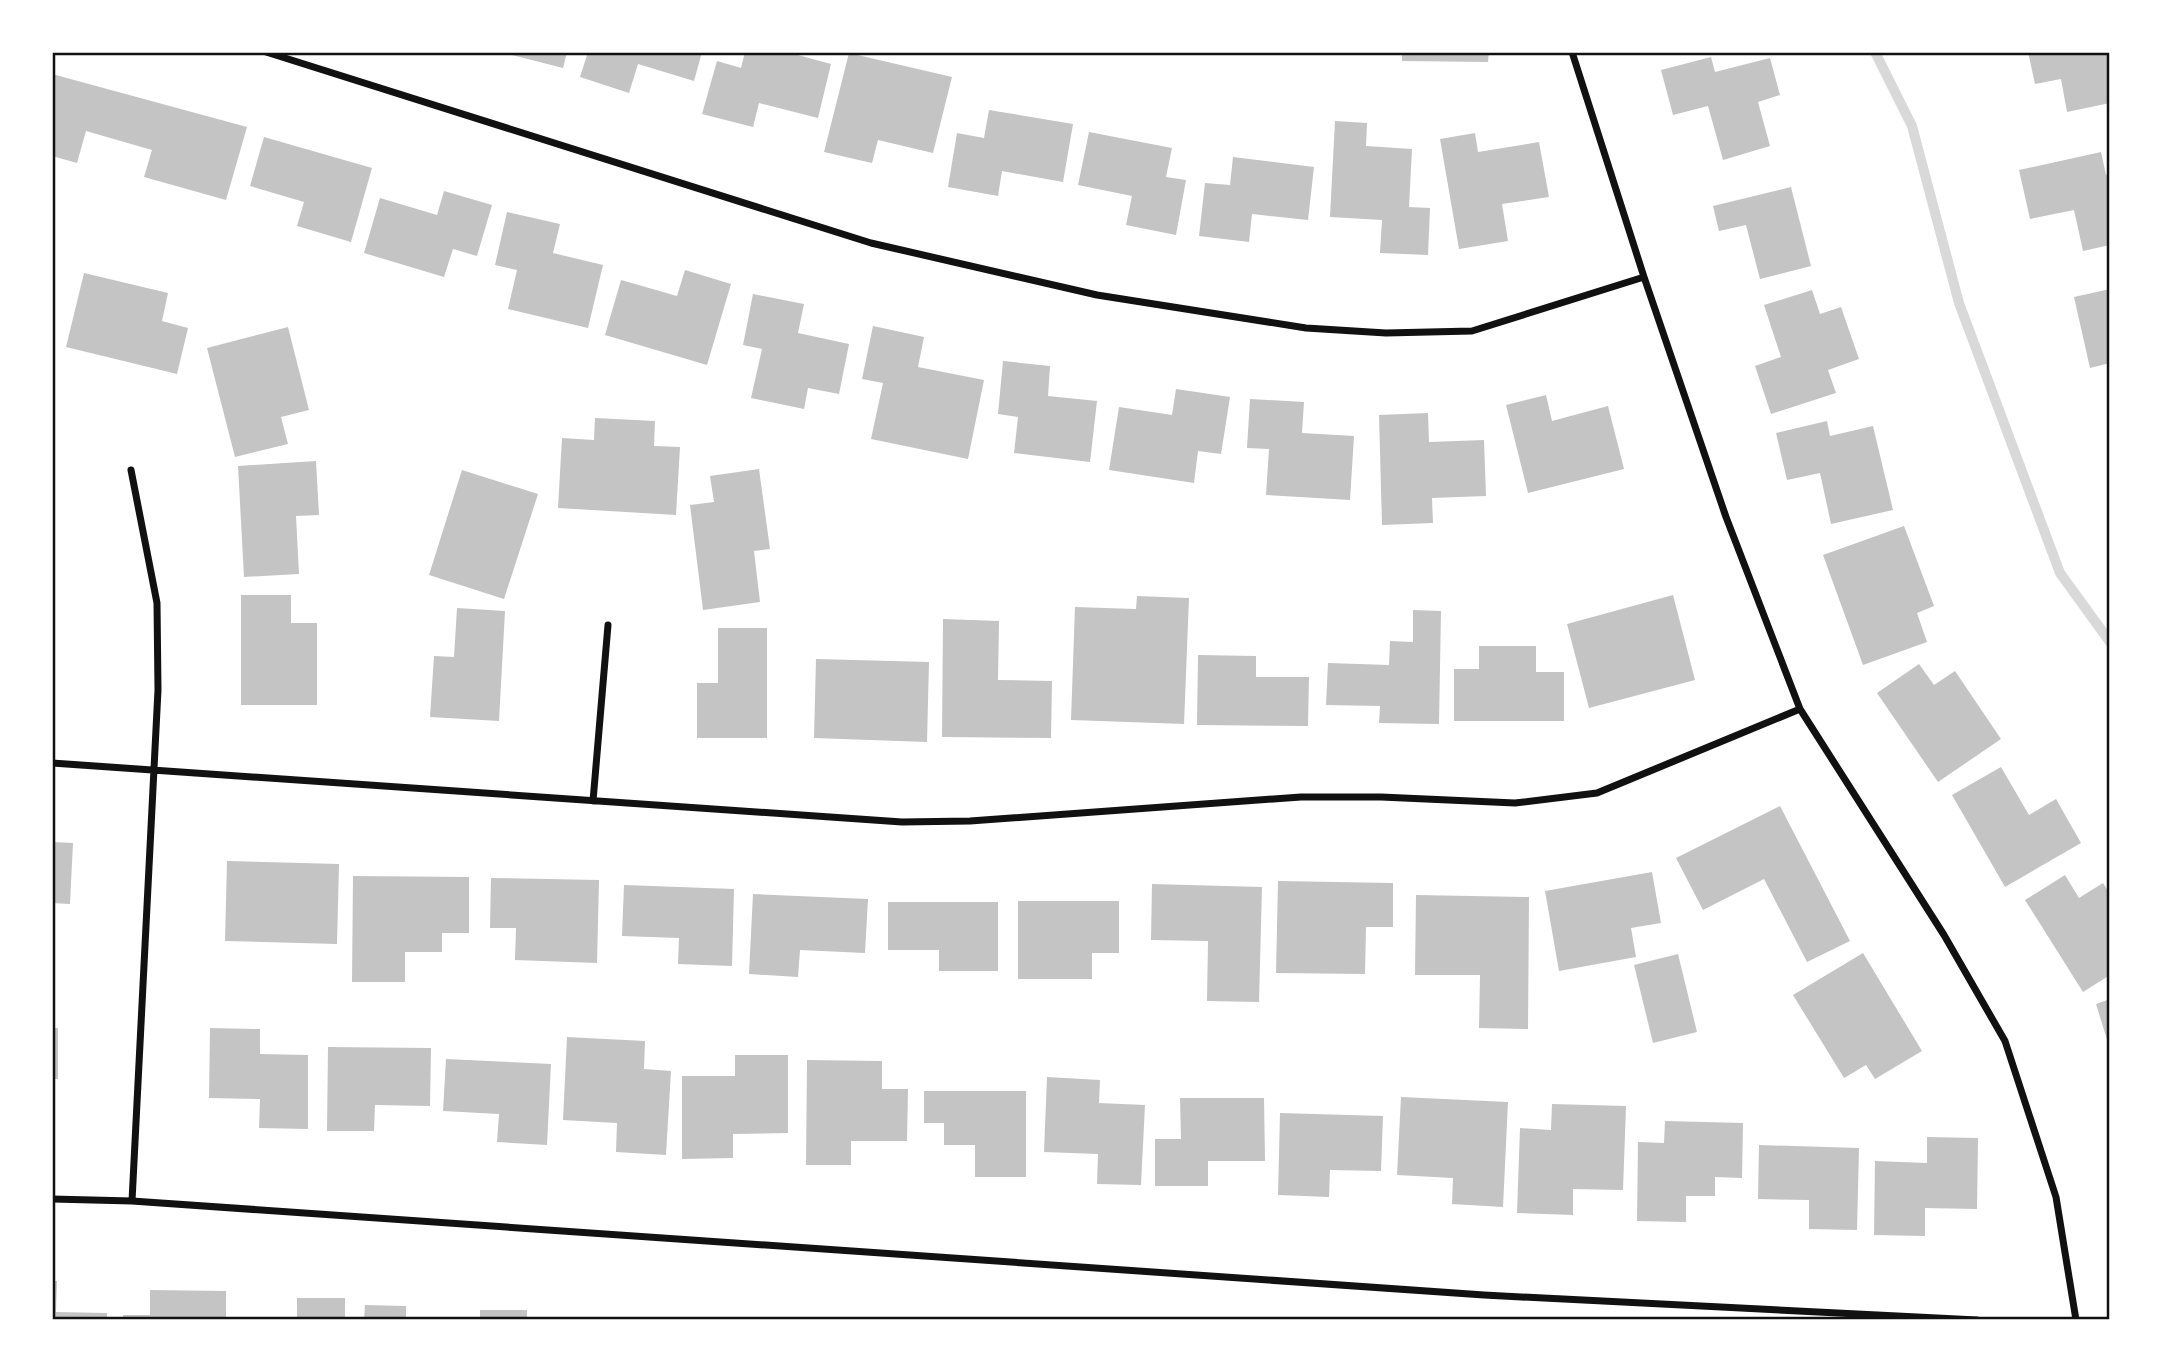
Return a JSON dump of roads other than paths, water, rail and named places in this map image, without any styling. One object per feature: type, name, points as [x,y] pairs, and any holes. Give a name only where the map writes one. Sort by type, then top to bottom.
[{"type":"street","points":[[266,52],[871,243],[1097,295],[1306,328],[1386,332],[1472,331],[1644,277]]},
{"type":"street","points":[[1572,52],[1644,277],[1726,517],[1800,709],[1944,935],[2005,1041],[2056,1197],[2076,1320]]},
{"type":"street","points":[[131,470],[157,603],[158,690],[132,1201]]},
{"type":"street","points":[[593,801],[608,625]]},
{"type":"street","points":[[52,763],[902,822],[970,821],[1301,797],[1381,797],[1515,803],[1597,793],[1800,709]]},
{"type":"street","points":[[52,1199],[132,1201],[1484,1295],[1977,1320]]},
{"type":"waterway","points":[[1875,52],[1912,126],[1959,303],[2060,573],[2110,642]]}]
